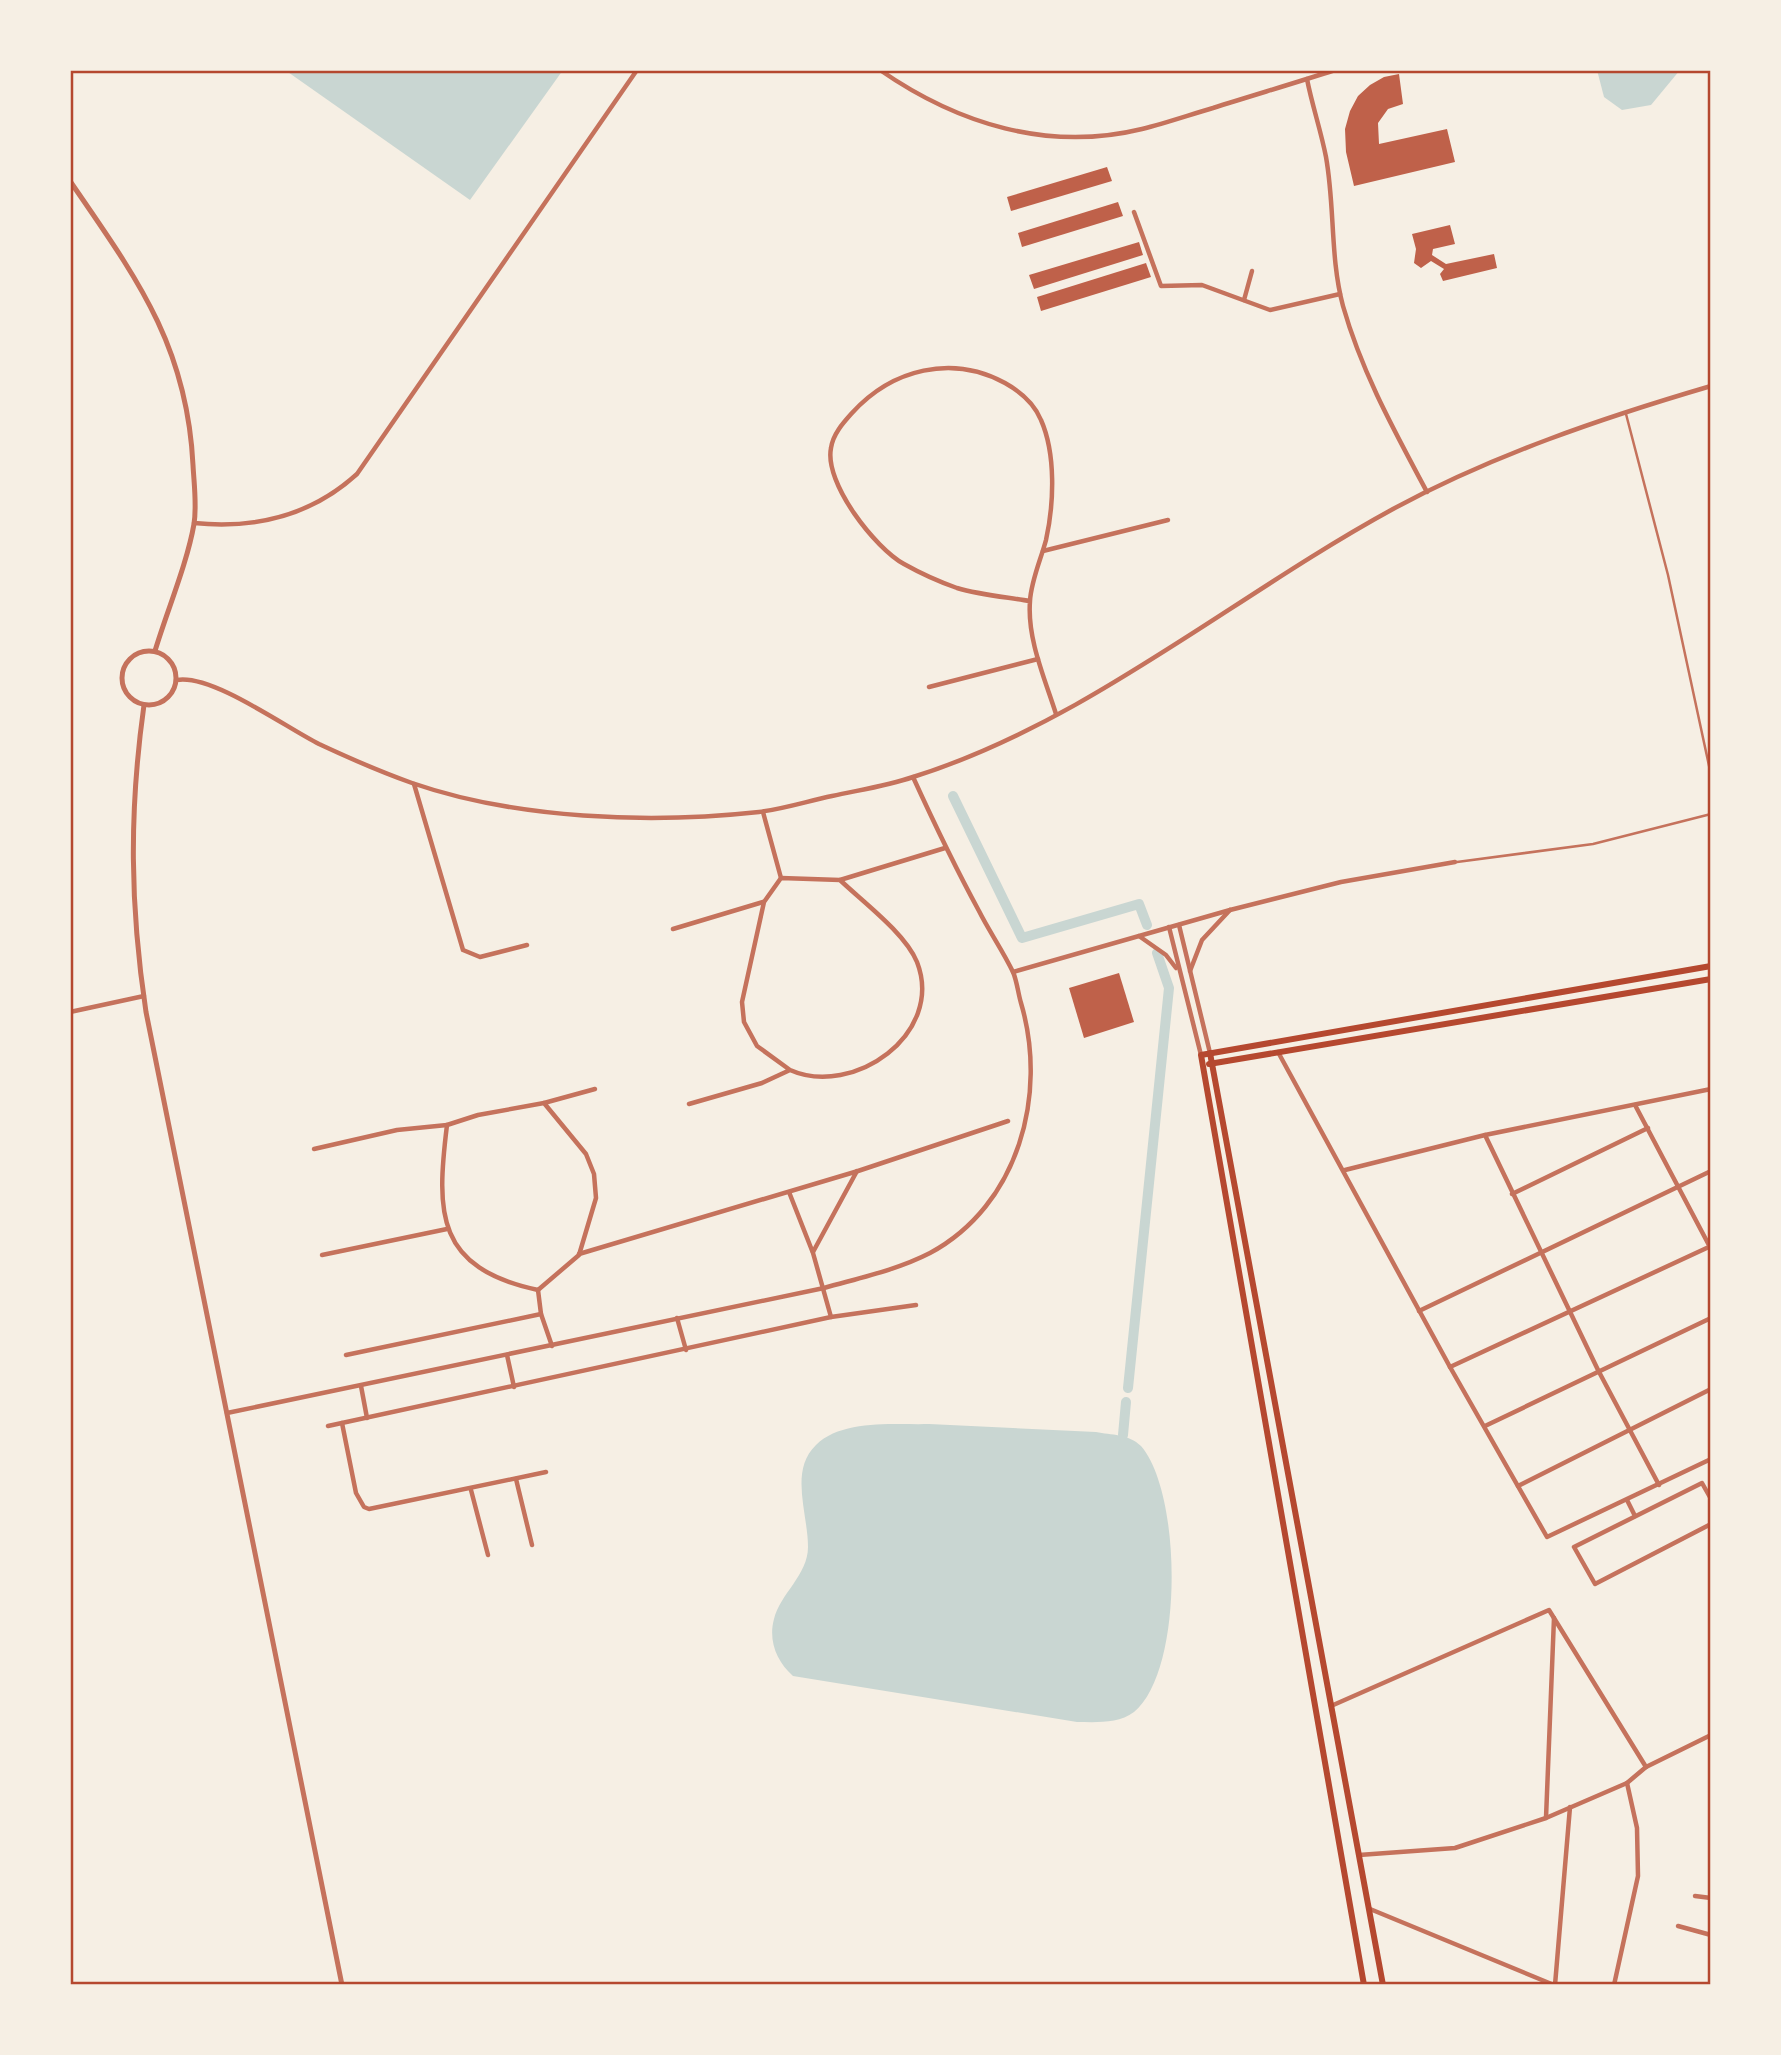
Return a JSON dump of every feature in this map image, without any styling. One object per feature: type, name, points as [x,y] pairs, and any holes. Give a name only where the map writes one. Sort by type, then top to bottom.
[{"type":"main road","points":[[1364,1985],[1201,1055],[1711,966]]},
{"type":"main road","points":[[1203,1064],[1711,979]]},
{"type":"main road","points":[[1210,1053],[1383,1985]]},
{"type":"main road","points":[[1293,1575],[1308,1574]]},
{"type":"street","points":[[194,523],[229,527],[289,515],[338,491],[375,450],[636,70]]},
{"type":"street","points":[[880,70],[977,121],[1015,133],[1055,138],[1102,136],[1142,129],[1335,70]]},
{"type":"street","points":[[1114,70],[1135,70]]},
{"type":"street","points":[[1307,79],[1326,159],[1340,294],[1364,368],[1391,427],[1427,492]]},
{"type":"street","points":[[70,181],[132,272],[174,355],[184,389],[191,432],[194,523],[155,652]]},
{"type":"street","points":[[1134,212],[1161,286],[1202,285],[1270,310],[1340,294]]},
{"type":"street","points":[[1244,300],[1252,271]]},
{"type":"street","points":[[1030,601],[958,588],[902,563],[863,525],[842,499],[830,449],[839,427],[877,390],[921,370],[968,368],[991,375],[1016,389],[1032,403],[1048,440],[1050,492],[1043,551],[1030,601],[1038,659],[1056,714]]},
{"type":"street","points":[[177,680],[194,680],[215,687],[320,744],[414,784],[490,802],[572,814],[685,818],[763,811],[913,778],[996,744],[1056,714],[1341,538],[1427,492],[1496,460],[1625,411],[1711,386]]},
{"type":"street","points":[[1043,551],[1168,520]]},
{"type":"street","points":[[155,652],[169,659],[177,680],[170,697],[153,706],[144,705],[126,693],[123,671],[139,653],[155,652]]},
{"type":"street","points":[[929,687],[1038,659]]},
{"type":"street","points":[[144,705],[133,811],[131,876],[144,996],[342,1985]]},
{"type":"street","points":[[227,1413],[824,1288],[901,1266],[931,1252],[973,1217],[1003,1181],[1021,1139],[1031,1094],[1031,1042],[1013,972],[945,848],[913,778]]},
{"type":"street","points":[[414,784],[463,950],[480,957],[527,945]]},
{"type":"street","points":[[763,811],[781,878]]},
{"type":"street","points":[[781,878],[841,880],[945,848]]},
{"type":"street","points":[[1013,972],[1230,910],[1341,882],[1455,862]]},
{"type":"street","points":[[781,878],[764,902],[742,1002],[744,1022],[757,1046],[790,1070],[805,1077],[842,1074],[869,1067],[911,1032],[918,1017],[922,986],[918,964],[909,948],[841,880]]},
{"type":"street","points":[[673,929],[764,902]]},
{"type":"street","points":[[1189,972],[1202,940],[1230,910]]},
{"type":"street","points":[[1179,924],[1210,1053]]},
{"type":"street","points":[[1169,927],[1201,1055]]},
{"type":"street","points":[[1139,936],[1167,955],[1180,975]]},
{"type":"street","points":[[70,1012],[144,996]]},
{"type":"street","points":[[1278,1052],[1345,1170],[1450,1367],[1547,1537],[1711,1459]]},
{"type":"street","points":[[689,1104],[761,1083],[790,1070]]},
{"type":"street","points":[[314,1149],[397,1130],[447,1125],[478,1115],[544,1104],[595,1089]]},
{"type":"street","points":[[1345,1170],[1485,1135],[1711,1089]]},
{"type":"street","points":[[544,1104],[586,1154],[594,1174],[596,1198],[579,1255]]},
{"type":"street","points":[[1450,1367],[1711,1247],[1635,1105]]},
{"type":"street","points":[[538,1290],[579,1255],[858,1171],[1008,1121]]},
{"type":"street","points":[[447,1125],[440,1192],[447,1230],[459,1250],[484,1271],[538,1290]]},
{"type":"street","points":[[1512,1194],[1648,1129]]},
{"type":"street","points":[[1485,1135],[1598,1370],[1659,1486]]},
{"type":"street","points":[[813,1253],[858,1171]]},
{"type":"street","points":[[1419,1311],[1711,1171]]},
{"type":"street","points":[[789,1192],[813,1253],[831,1317]]},
{"type":"street","points":[[322,1255],[447,1230]]},
{"type":"street","points":[[538,1290],[541,1314],[552,1346]]},
{"type":"street","points":[[328,1426],[831,1317],[916,1305]]},
{"type":"street","points":[[346,1355],[541,1314]]},
{"type":"street","points":[[677,1318],[686,1350]]},
{"type":"street","points":[[1485,1426],[1711,1318]]},
{"type":"street","points":[[507,1355],[514,1387]]},
{"type":"street","points":[[360,1386],[367,1418]]},
{"type":"street","points":[[1518,1486],[1711,1390]]},
{"type":"street","points":[[342,1423],[356,1493],[364,1507],[377,1509],[546,1472]]},
{"type":"street","points":[[516,1479],[532,1545]]},
{"type":"street","points":[[1711,1499],[1702,1482],[1574,1547],[1595,1584],[1711,1524]]},
{"type":"street","points":[[471,1490],[488,1555]]},
{"type":"street","points":[[1627,1500],[1635,1516]]},
{"type":"street","points":[[1331,1706],[1549,1610],[1646,1767]]},
{"type":"street","points":[[1546,1818],[1554,1617]]},
{"type":"street","points":[[1359,1855],[1455,1848],[1546,1818],[1627,1783],[1646,1767],[1711,1735]]},
{"type":"street","points":[[1615,1985],[1638,1876],[1636,1828],[1627,1783]]},
{"type":"street","points":[[1370,1909],[1555,1985],[1570,1807]]},
{"type":"street","points":[[1695,1896],[1711,1898]]},
{"type":"street","points":[[1678,1926],[1711,1935]]},
{"type":"lane","points":[[1625,411],[1668,575],[1711,775]]},
{"type":"lane","points":[[1455,862],[1593,844],[1711,814]]},
{"type":"shaded area","points":[[285,70],[563,70],[470,200]]},
{"type":"shaded area","points":[[1597,70],[1680,70],[1651,105],[1622,110],[1604,97]]},
{"type":"shaded area","points":[[929,1424],[1096,1432],[1125,1437],[1141,1446],[1155,1469],[1164,1502],[1170,1540],[1172,1581],[1169,1622],[1162,1660],[1150,1691],[1134,1712],[1114,1720],[1077,1722],[793,1676],[782,1664],[773,1643],[772,1627],[777,1610],[804,1567],[807,1557],[802,1480],[808,1455],[827,1437],[854,1427]]},
{"type":"building","points":[[1399,74],[1403,104],[1388,109],[1378,123],[1379,144],[1447,129],[1455,162],[1354,186],[1346,152],[1345,129],[1350,111],[1358,96],[1370,85],[1384,77]]},
{"type":"building","points":[[1107,167],[1112,181],[1011,211],[1007,197]]},
{"type":"building","points":[[1118,202],[1123,216],[1022,247],[1018,233]]},
{"type":"building","points":[[1450,225],[1455,244],[1433,249],[1432,255],[1446,264],[1494,254],[1497,268],[1443,281],[1440,274],[1444,269],[1431,261],[1421,268],[1414,263],[1416,249],[1412,234]]},
{"type":"building","points":[[1139,242],[1143,255],[1034,289],[1029,275]]},
{"type":"building","points":[[1146,263],[1151,277],[1041,311],[1037,297]]},
{"type":"building","points":[[1119,973],[1134,1022],[1084,1038],[1069,988]]},
{"type":"waterway","points":[[953,796],[1022,938],[1139,904],[1147,925]]},
{"type":"waterway","points":[[1128,1388],[1169,988],[1157,953]]},
{"type":"waterway","points":[[1123,1435],[1126,1402]]}]
